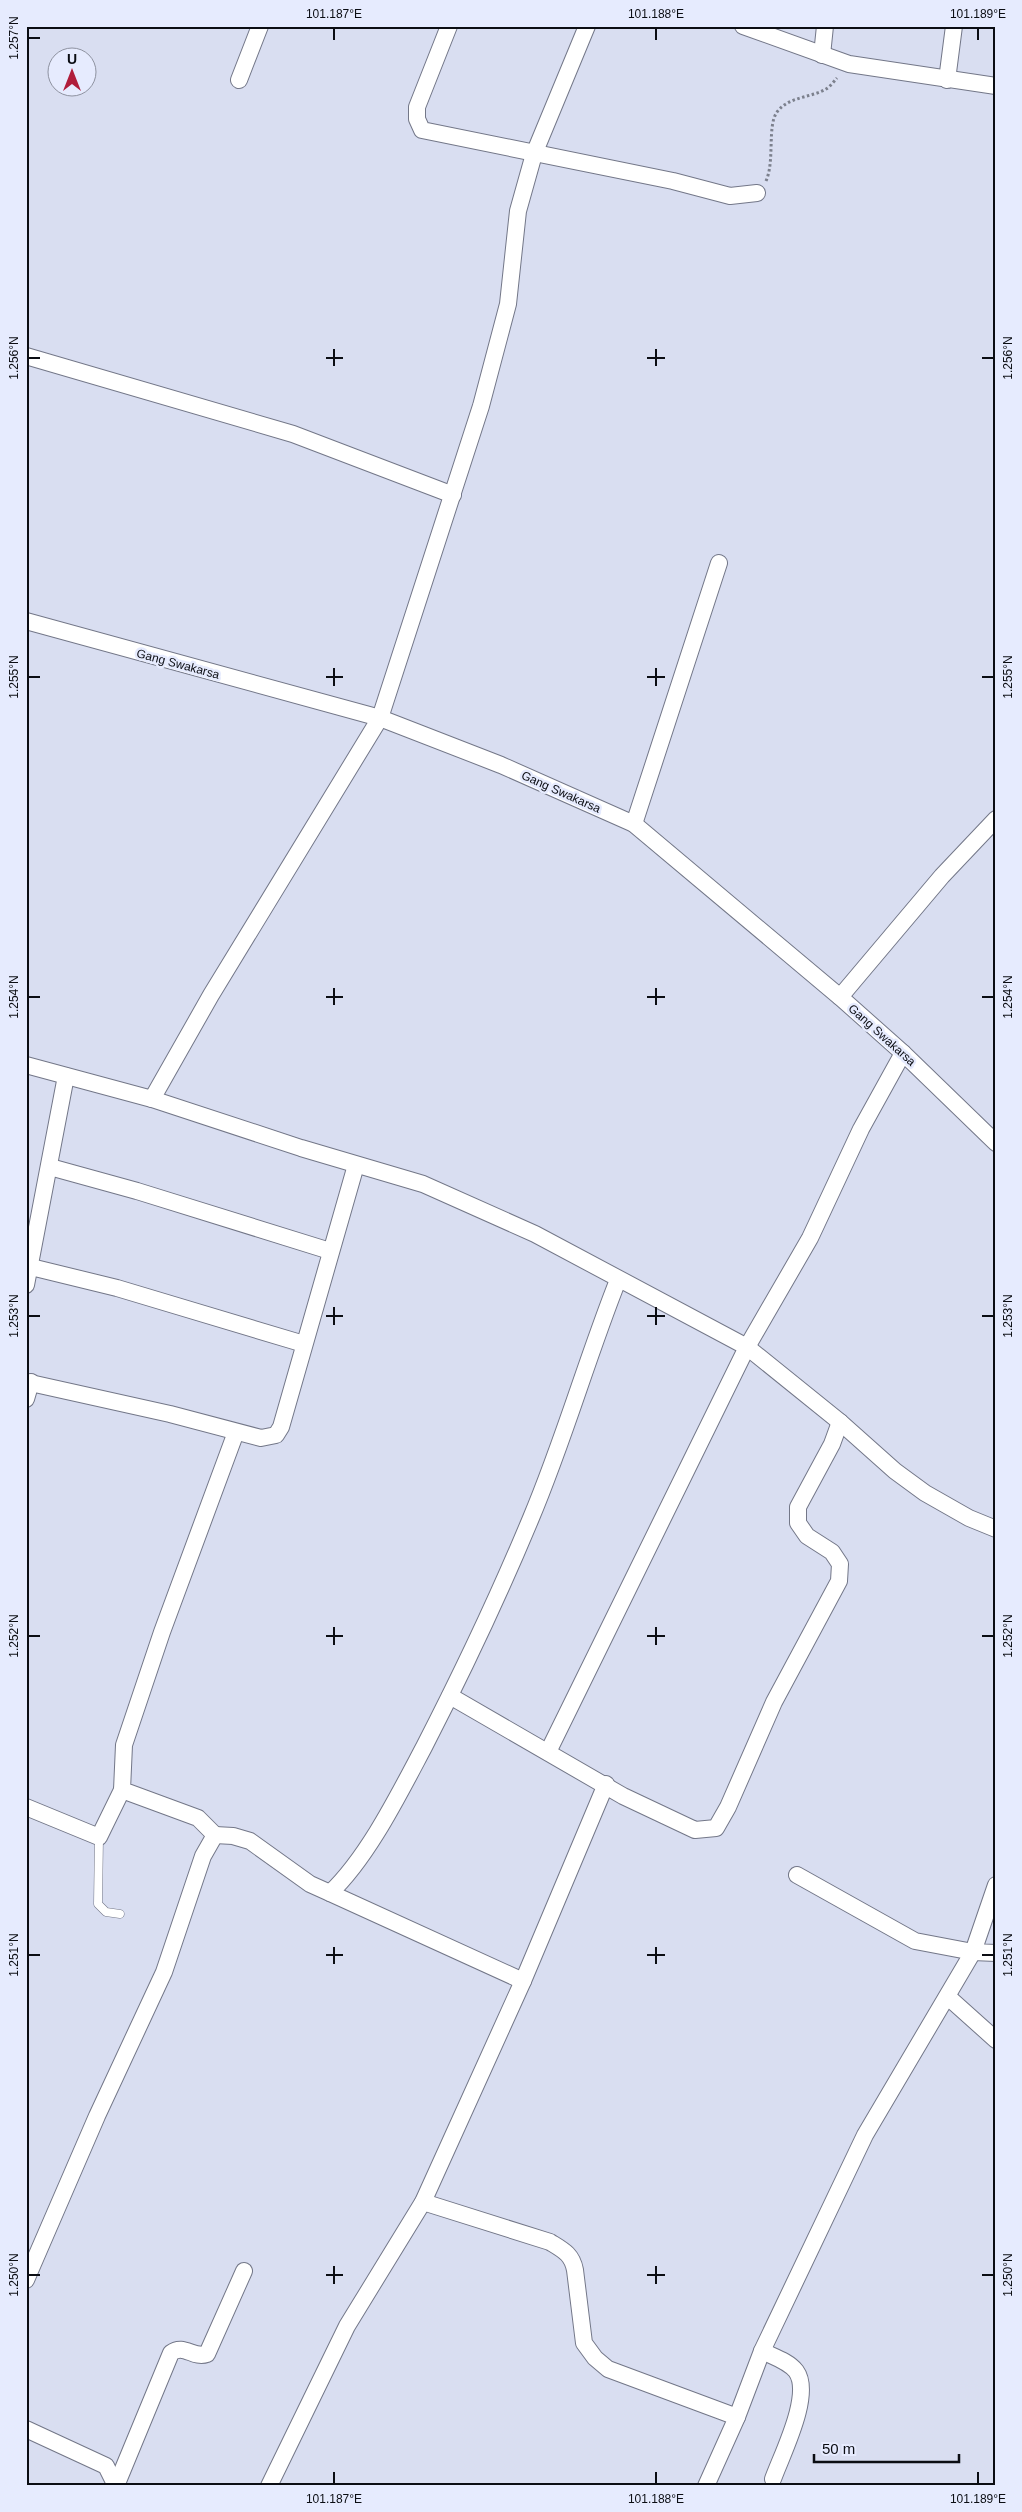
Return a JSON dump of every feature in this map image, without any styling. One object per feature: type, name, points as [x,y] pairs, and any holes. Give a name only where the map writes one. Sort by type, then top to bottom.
[{"type":"street","points":[[239,80],[260,26]]},
{"type":"street","points":[[449,26],[417,107],[419,126],[428,133],[673,181],[730,196],[757,193]]},
{"type":"street","points":[[152,1099],[210,995],[380,718],[481,406],[508,304],[518,212],[534,154],[586,26]]},
{"type":"street","points":[[743,26],[849,64],[996,86]]},
{"type":"street","points":[[822,55],[825,26]]},
{"type":"street","points":[[947,80],[954,26]]},
{"type":"street","points":[[26,356],[293,434],[453,495]]},
{"type":"street","points":[[634,824],[719,563]]},
{"type":"street","name":"Gang Swakarsa","points":[[26,621],[380,718],[501,765],[634,824],[840,997],[903,1053],[996,1143]]},
{"type":"street","points":[[840,997],[942,876],[996,819]]},
{"type":"street","points":[[548,1752],[747,1347],[810,1238],[861,1129],[903,1053]]},
{"type":"street","points":[[26,1065],[152,1099],[356,1165],[424,1184],[535,1234],[618,1280],[747,1347],[840,1422],[895,1471],[925,1493],[969,1518],[996,1529]]},
{"type":"street","points":[[26,1285],[31,1267],[66,1076]]},
{"type":"street","points":[[26,1399],[28,1382],[170,1414],[261,1438],[276,1435],[281,1428],[356,1165]]},
{"type":"street","points":[[50,1167],[136,1191],[330,1251]]},
{"type":"street","points":[[31,1267],[117,1288],[304,1344]]},
{"type":"street","points":[[330,1893],[352,1870],[408,1777],[450,1696],[532,1517],[591,1349],[618,1280]]},
{"type":"street","points":[[450,1696],[606,1784],[623,1796],[695,1830],[716,1828],[728,1807],[774,1702],[839,1581],[840,1564],[832,1552],[807,1536],[798,1523],[798,1507],[832,1444],[840,1422]]},
{"type":"street","points":[[26,1808],[99,1837],[122,1790],[124,1745],[127,1735],[162,1632],[236,1432]]},
{"type":"street","points":[[269,2486],[347,2326],[423,2202],[524,1981],[606,1784]]},
{"type":"street","points":[[122,1790],[198,1818],[215,1835],[233,1836],[250,1841],[310,1884],[524,1981]]},
{"type":"street","points":[[26,2280],[97,2116],[164,1972],[204,1856],[215,1835]]},
{"type":"street","points":[[797,1874],[915,1941],[973,1952],[996,1953]]},
{"type":"street","points":[[706,2486],[737,2416],[762,2351],[865,2135],[973,1952],[996,1886]]},
{"type":"street","points":[[948,1997],[996,2040]]},
{"type":"street","points":[[423,2202],[550,2242],[564,2250],[573,2258],[583,2322],[584,2343],[595,2358],[608,2369],[737,2416]]},
{"type":"street","points":[[116,2486],[171,2353],[176,2349],[182,2349],[196,2356],[207,2354],[244,2271]]},
{"type":"street","points":[[762,2351],[788,2364],[797,2372],[802,2386],[801,2402],[773,2479]]},
{"type":"street","points":[[26,2429],[106,2466],[116,2486]]},
{"type":"lane","points":[[99,1837],[98,1904],[106,1912],[120,1914]]},
{"type":"path","points":[[757,193],[771,170],[773,130],[776,113],[787,102],[827,89],[849,64]]}]
